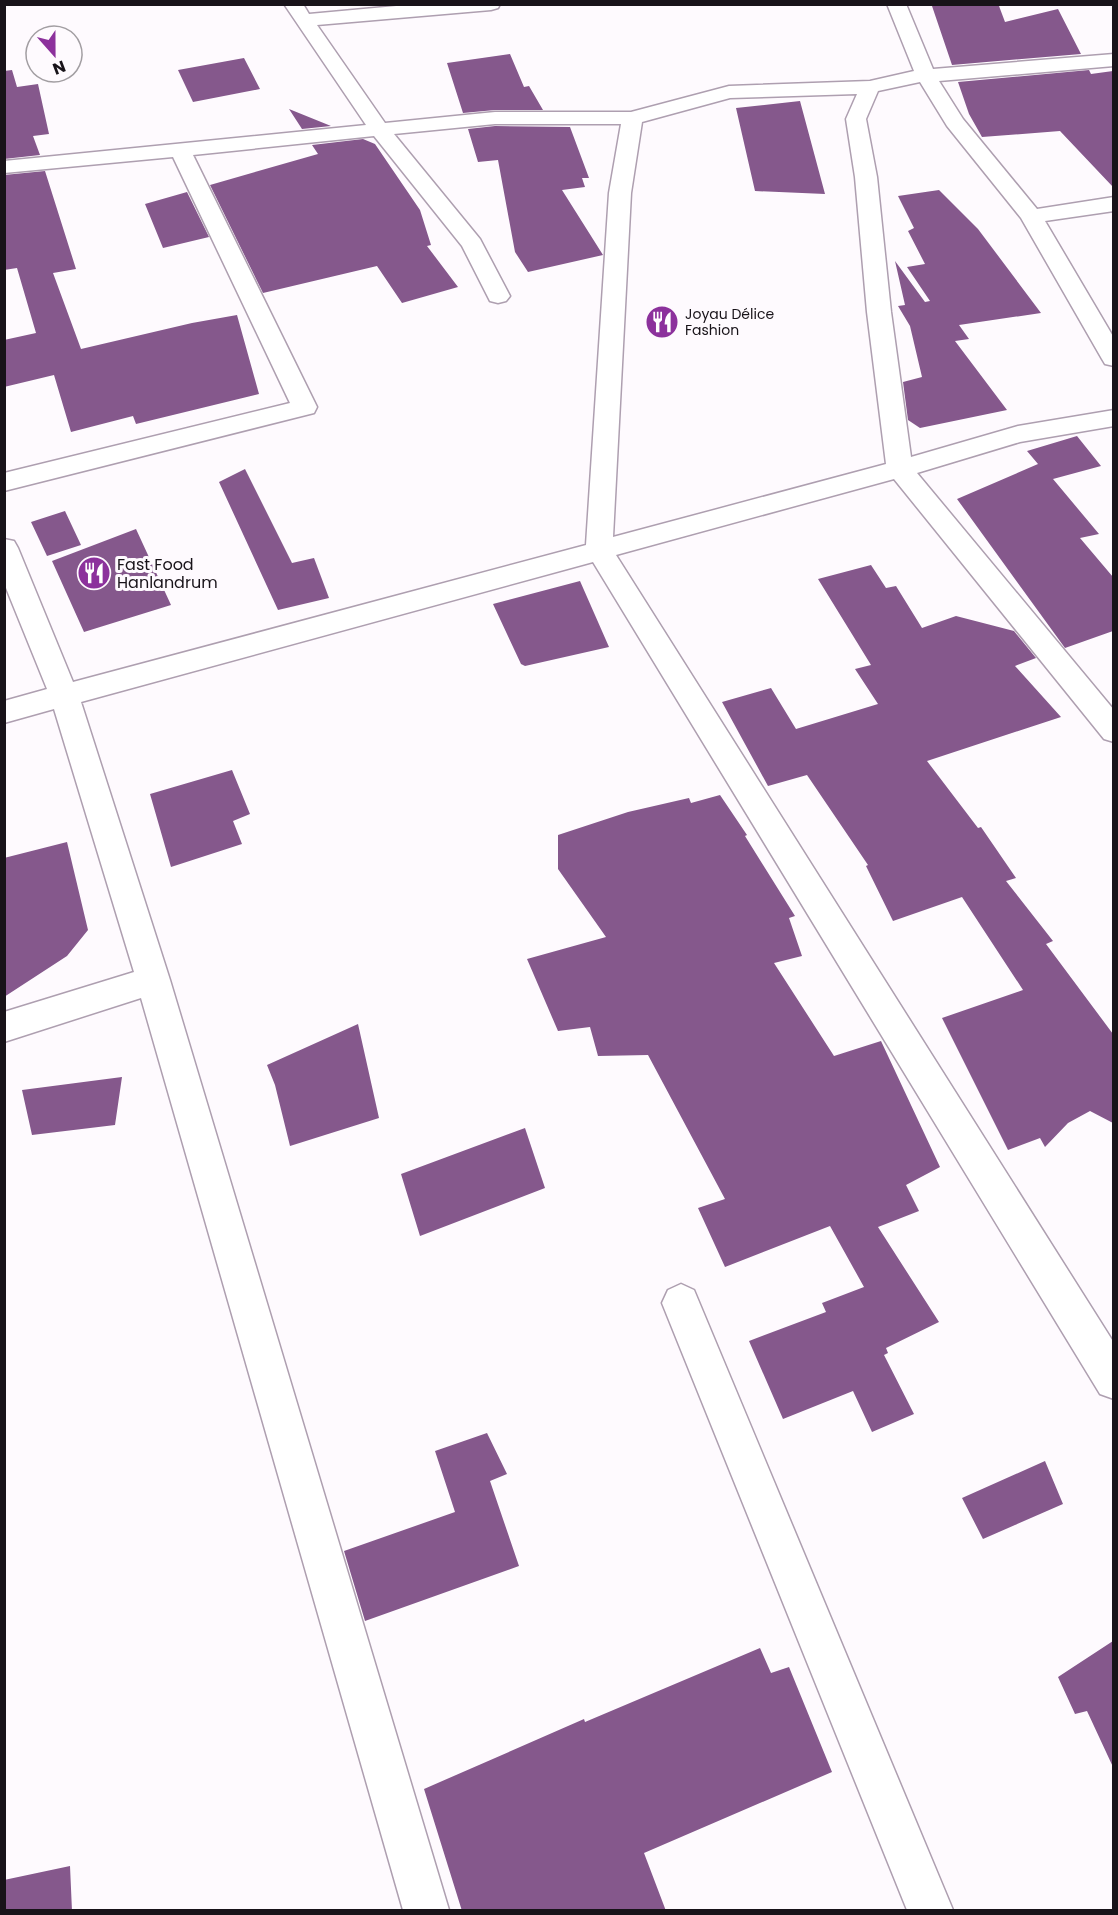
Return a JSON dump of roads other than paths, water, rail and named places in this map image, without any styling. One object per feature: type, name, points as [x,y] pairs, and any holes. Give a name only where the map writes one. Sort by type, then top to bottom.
[{"type":"street","points":[[299,12],[492,4]]},
{"type":"street","points":[[896,4],[926,75],[954,123],[1031,216],[1113,359]]},
{"type":"street","points":[[299,12],[379,129],[472,244],[498,296]]},
{"type":"street","points":[[4,167],[495,118],[632,118],[729,92],[870,87],[926,75],[1113,60]]},
{"type":"street","points":[[870,87],[856,119],[866,177],[879,312],[900,469],[1113,731]]},
{"type":"street","points":[[632,118],[620,192],[599,550],[1113,1380]]},
{"type":"street","points":[[4,482],[305,407],[180,150]]},
{"type":"street","points":[[1031,216],[1113,204]]},
{"type":"street","points":[[4,712],[900,469],[1018,434],[1113,418]]},
{"type":"street","points":[[4,548],[64,694],[153,980],[426,1911]]},
{"type":"street","points":[[4,1027],[153,980]]},
{"type":"street","points":[[681,1303],[930,1911]]},
{"type":"place","name":"Joyau Délice Fashion","points":[[662,322]]},
{"type":"place","name":"Fast Food Hanlandrum","points":[[94,573]]}]
